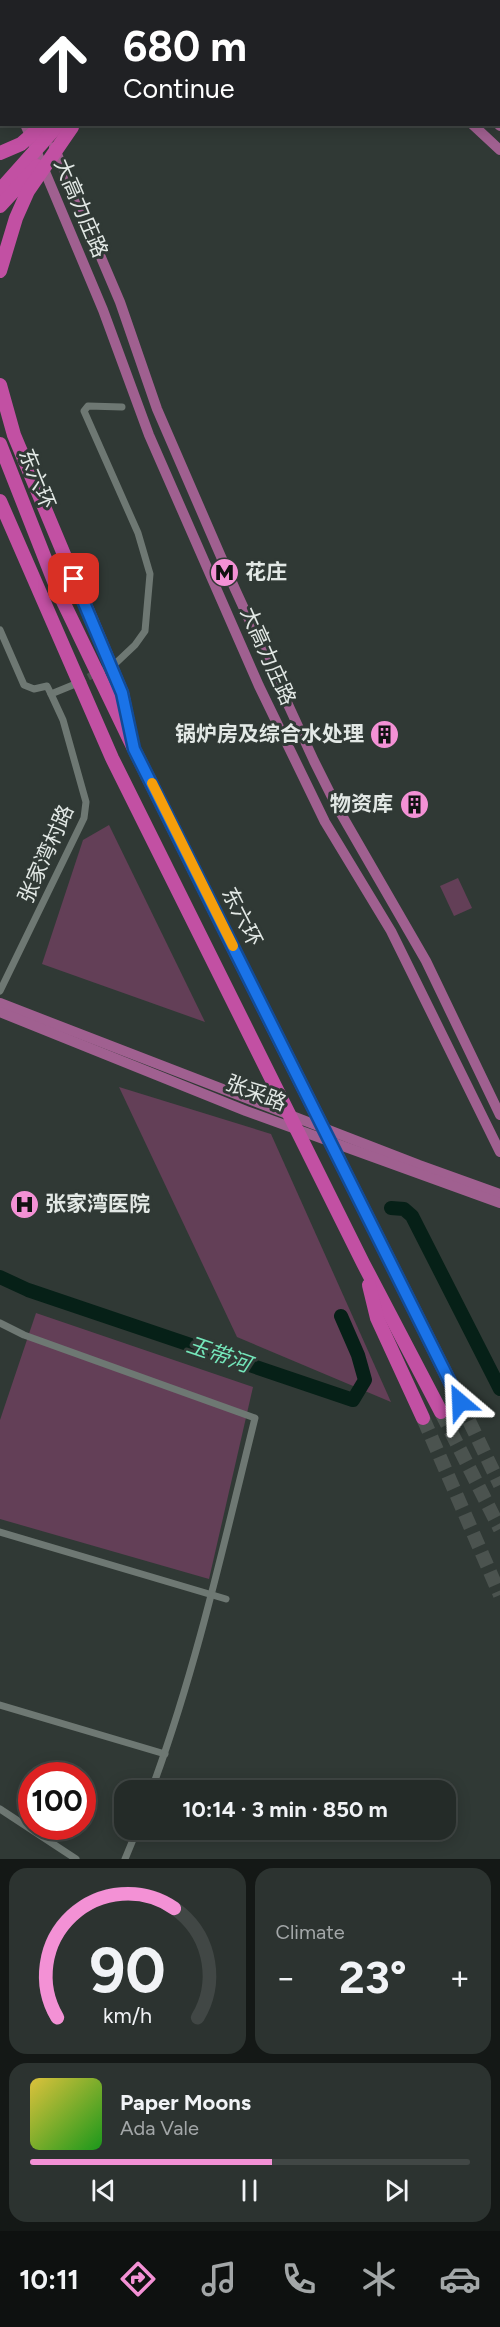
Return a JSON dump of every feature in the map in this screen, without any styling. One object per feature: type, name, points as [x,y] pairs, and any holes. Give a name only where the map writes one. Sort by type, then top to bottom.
[{"type":"highway","points":[[0,153],[21,144],[42,126]]},
{"type":"highway","points":[[0,190],[67,126]]},
{"type":"highway","points":[[0,206],[67,126]]},
{"type":"highway","points":[[0,271],[16,218],[67,126]]},
{"type":"highway","points":[[0,385],[14,435],[122,693],[134,749]]},
{"type":"highway","name":"东六环","points":[[0,444],[57,589],[134,749],[460,1402]]},
{"type":"highway","name":"东六环","points":[[0,501],[112,758],[363,1263],[441,1412]]},
{"type":"highway","points":[[0,523],[71,666]]},
{"type":"highway","points":[[363,1263],[377,1318],[423,1419]]},
{"type":"main road","name":"大高力庄路","points":[[26,126],[103,310],[148,435],[259,686],[325,822],[392,931],[500,1152]]},
{"type":"main road","name":"大高力庄路","points":[[45,126],[120,302],[157,410],[309,752],[336,805],[426,961],[500,1115]]},
{"type":"main road","points":[[474,126],[500,150]]},
{"type":"main road","name":"张采路","points":[[0,1003],[419,1165],[500,1194]]},
{"type":"main road","name":"张采路","points":[[0,1012],[246,1111],[500,1203]]},
{"type":"street","points":[[117,663],[145,631],[150,574],[138,533],[84,411],[88,406],[122,406]]},
{"type":"street","points":[[0,630],[24,685],[34,688],[47,686],[51,694],[74,685]]},
{"type":"street","name":"张家湾村路","points":[[0,991],[84,818],[86,802],[63,720],[51,694]]},
{"type":"street","points":[[0,1323],[24,1335],[255,1418],[211,1595],[165,1754],[155,1780]]},
{"type":"street","points":[[0,1532],[226,1599]]},
{"type":"street","points":[[0,1705],[165,1754]]},
{"type":"street","points":[[0,1809],[76,1859]]},
{"type":"street","points":[[125,1859],[133,1840]]},
{"type":"shaded area","points":[[109,825],[205,1022],[42,964],[83,840]]},
{"type":"shaded area","points":[[458,878],[472,908],[454,916],[440,886]]},
{"type":"shaded area","points":[[119,1087],[271,1134],[391,1402],[237,1337]]},
{"type":"shaded area","points":[[36,1313],[253,1387],[209,1579],[0,1519],[0,1420]]},
{"type":"waterway","name":"玉带河","points":[[391,1208],[404,1209],[412,1216],[500,1389]]},
{"type":"waterway","name":"玉带河","points":[[0,1277],[28,1290],[353,1400],[365,1380],[358,1355],[341,1316]]},
{"type":"tunnel","points":[[79,682],[112,665]]},
{"type":"tunnel","points":[[460,1402],[500,1485]]},
{"type":"tunnel","points":[[441,1412],[500,1529]]},
{"type":"tunnel","points":[[423,1418],[500,1595]]},
{"type":"slow traffic","points":[[152,783],[233,946]]},
{"type":"place","name":"花庄","points":[[224,572]]},
{"type":"place","name":"锅炉房及综合水处理","points":[[385,734]]},
{"type":"place","name":"物资库","points":[[414,804]]},
{"type":"place","name":"张家湾医院","points":[[24,1204]]},
{"type":"route","points":[[74,579],[122,693],[134,749],[460,1402]]}]
